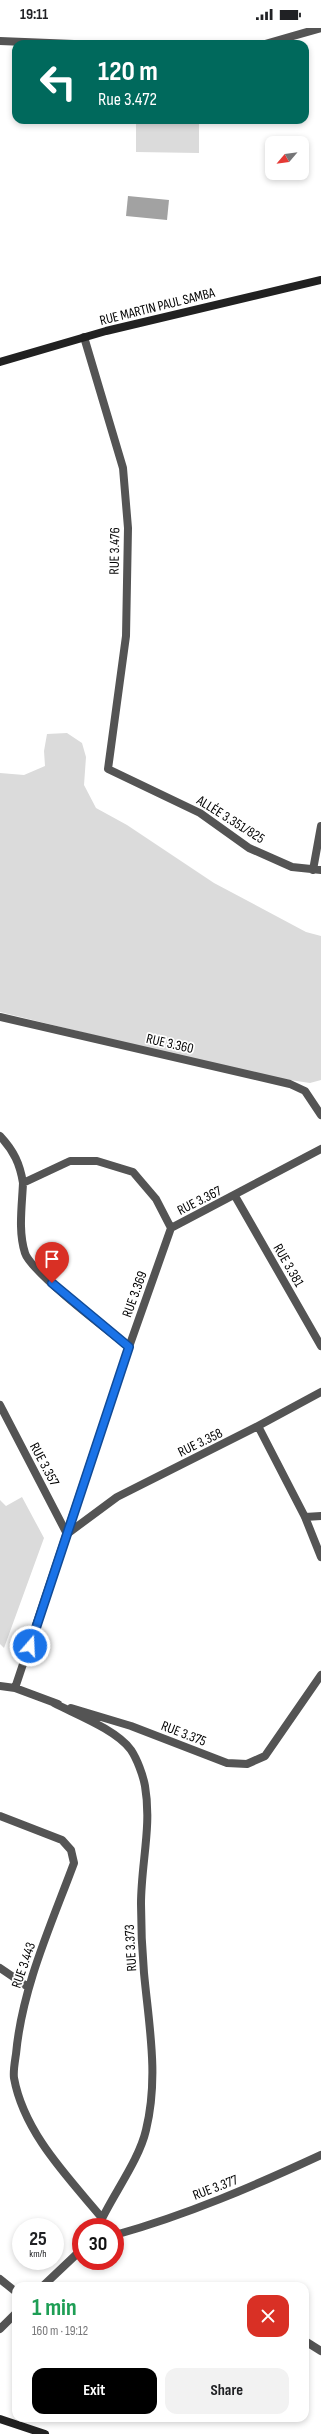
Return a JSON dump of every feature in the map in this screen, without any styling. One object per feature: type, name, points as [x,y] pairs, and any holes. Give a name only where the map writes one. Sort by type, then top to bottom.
[{"type":"main road","name":"RUE MARTIN PAUL SAMBA","points":[[0,362],[84,337],[321,280]]},
{"type":"main road","points":[[0,2419],[45,2434]]},
{"type":"street","points":[[279,40],[321,28]]},
{"type":"street","points":[[0,41],[12,41]]},
{"type":"street","name":"RUE 3.476","points":[[84,337],[123,468],[128,528],[126,636],[108,769]]},
{"type":"street","name":"ALLÉE 3.351/825","points":[[108,769],[200,813],[249,848],[292,867],[317,870]]},
{"type":"street","points":[[317,870],[321,826]]},
{"type":"street","name":"RUE 3.360","points":[[0,1016],[290,1084],[305,1091],[321,1115]]},
{"type":"street","points":[[0,1136],[11,1148],[20,1166],[23,1183],[21,1237],[26,1255],[41,1274],[129,1347]]},
{"type":"street","name":"RUE 3.367","points":[[23,1183],[70,1161],[97,1161],[133,1172],[156,1199],[171,1228],[235,1196],[321,1149]]},
{"type":"street","name":"RUE 3.381","points":[[235,1196],[321,1346]]},
{"type":"street","name":"RUE 3.369","points":[[15,1688],[129,1347],[171,1228]]},
{"type":"street","points":[[321,1392],[258,1426],[306,1516],[321,1557]]},
{"type":"street","name":"RUE 3.357","points":[[0,1405],[67,1534]]},
{"type":"street","name":"RUE 3.358","points":[[67,1534],[117,1497],[258,1426]]},
{"type":"street","points":[[306,1516],[321,1516]]},
{"type":"street","name":"RUE 3.375","points":[[0,1686],[15,1688],[54,1703],[131,1726],[227,1763],[247,1764],[265,1756],[321,1675]]},
{"type":"street","name":"RUE 3.373","points":[[54,1703],[114,1735],[131,1749],[145,1786],[147,1806],[148,1827],[141,1902],[144,1972],[154,2063],[152,2096],[146,2131],[124,2180],[102,2218]]},
{"type":"street","name":"RUE 3.443","points":[[0,1816],[62,1840],[71,1850],[74,1863],[28,1987],[18,2028],[14,2077],[29,2120],[54,2160],[102,2218]]},
{"type":"street","points":[[0,1968],[28,1987]]},
{"type":"street","name":"RUE 3.377","points":[[124,2232],[154,2224],[236,2194],[321,2155]]},
{"type":"street","points":[[48,2282],[72,2259]]},
{"type":"street","points":[[0,2279],[12,2289]]},
{"type":"street","points":[[0,2329],[12,2317]]},
{"type":"street","points":[[309,2344],[321,2352]]},
{"type":"shaded area","points":[[136,124],[199,124],[199,153],[136,152]]},
{"type":"shaded area","points":[[128,196],[169,200],[167,220],[126,216]]},
{"type":"shaded area","points":[[67,733],[82,743],[86,757],[84,785],[96,808],[127,825],[214,883],[306,932],[321,936],[321,1080],[310,1083],[256,1075],[0,1012],[0,773],[24,775],[45,766],[44,751],[47,734]]},
{"type":"shaded area","points":[[22,1497],[44,1538],[4,1648],[0,1644],[0,1500],[6,1506]]},
{"type":"route","points":[[30,1646],[129,1347],[52,1283]]}]
